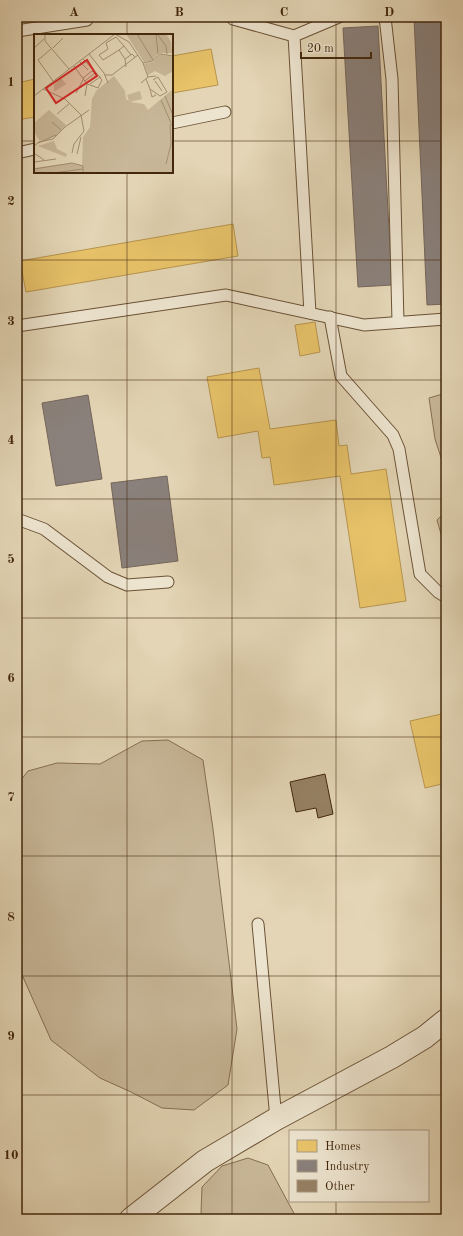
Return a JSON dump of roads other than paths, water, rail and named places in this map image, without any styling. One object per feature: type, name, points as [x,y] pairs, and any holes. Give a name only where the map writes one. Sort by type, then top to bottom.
[{"type":"street","points":[[131,1219],[206,1161],[276,1119],[392,1057],[425,1037],[446,1020]]},
{"type":"lane","points":[[17,31],[87,20],[89,17]]},
{"type":"lane","points":[[231,17],[233,19],[294,36],[339,17]]},
{"type":"lane","points":[[385,17],[392,79],[398,322]]},
{"type":"lane","points":[[294,36],[310,313]]},
{"type":"lane","points":[[173,123],[225,112]]},
{"type":"lane","points":[[17,153],[34,149]]},
{"type":"lane","points":[[17,326],[226,295],[364,325],[446,319]]},
{"type":"lane","points":[[330,317],[340,376],[393,435],[399,449],[420,574],[438,592],[446,597]]},
{"type":"lane","points":[[17,519],[44,529],[108,577],[127,584],[168,582]]},
{"type":"lane","points":[[258,924],[276,1119]]}]
